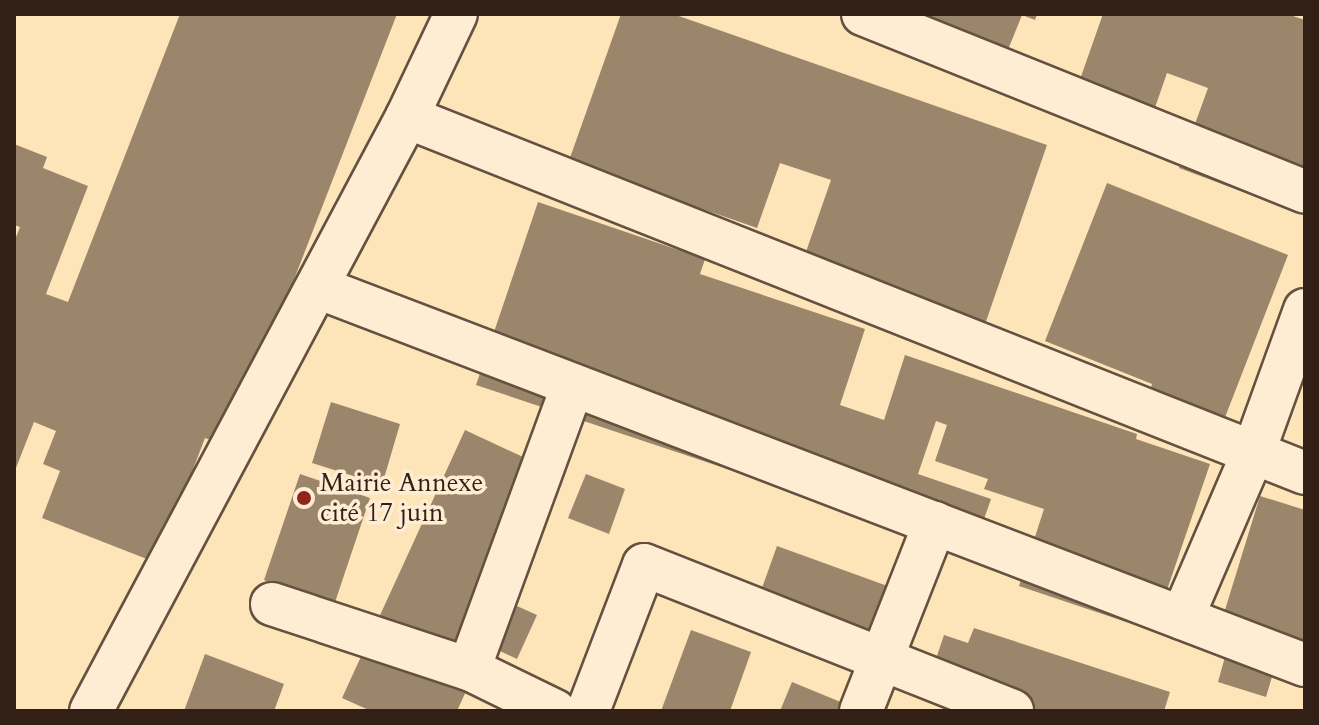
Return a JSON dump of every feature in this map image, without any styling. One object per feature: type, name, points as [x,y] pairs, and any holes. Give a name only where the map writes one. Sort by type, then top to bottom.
[{"type":"street","points":[[91,711],[407,117],[456,14]]},
{"type":"street","points":[[863,14],[1305,192]]},
{"type":"street","points":[[407,117],[1305,473]]},
{"type":"street","points":[[317,287],[1305,665]]},
{"type":"street","points":[[1182,618],[1254,451],[1305,310]]},
{"type":"street","points":[[469,669],[573,385]]},
{"type":"street","points":[[861,711],[935,523]]},
{"type":"street","points":[[588,711],[644,565],[1012,711]]},
{"type":"street","points":[[272,604],[469,669],[555,711]]},
{"type":"building","points":[[180,14],[397,14],[229,447],[205,438],[157,563],[42,518],[60,471],[43,464],[56,431],[34,422],[14,473],[14,242],[20,227],[14,225],[14,144],[47,157],[43,168],[88,186],[46,294],[68,302]]},
{"type":"building","points":[[621,14],[673,14],[1047,145],[982,333],[800,269],[831,180],[780,163],[757,228],[691,205],[684,222],[566,169]]},
{"type":"building","points":[[901,14],[1037,14],[1035,20],[1022,15],[997,77]]},
{"type":"building","points":[[1103,14],[1287,14],[1305,20],[1305,215],[1179,168],[1208,88],[1167,73],[1142,145],[1066,119]]},
{"type":"building","points":[[1107,183],[1288,255],[1224,420],[1150,391],[1152,384],[1045,341]]},
{"type":"building","points":[[538,202],[705,259],[700,274],[865,329],[840,405],[884,420],[905,355],[1137,434],[1136,439],[1210,464],[1153,631],[1019,586],[1044,509],[984,489],[988,479],[935,461],[947,425],[936,421],[918,474],[991,499],[973,551],[476,385]]},
{"type":"building","points":[[331,402],[400,424],[382,485],[312,463]]},
{"type":"building","points":[[465,430],[549,469],[492,595],[537,615],[517,659],[487,645],[457,711],[371,711],[342,698]]},
{"type":"building","points":[[300,474],[370,498],[326,629],[281,587],[264,580]]},
{"type":"building","points":[[586,474],[625,489],[609,534],[568,518]]},
{"type":"building","points":[[1260,496],[1305,510],[1305,679],[1274,670],[1266,697],[1218,682],[1226,653],[1213,649]]},
{"type":"building","points":[[777,546],[893,588],[865,669],[748,627]]},
{"type":"building","points":[[974,628],[1170,692],[1164,711],[986,711],[925,691],[944,635],[968,643]]},
{"type":"building","points":[[691,630],[751,652],[730,711],[661,711]]},
{"type":"building","points":[[205,654],[284,684],[274,711],[184,711]]},
{"type":"building","points":[[792,682],[848,705],[845,711],[780,711]]},
{"type":"place","name":"Mairie Annexe cité 17 juin","points":[[304,498]]}]
